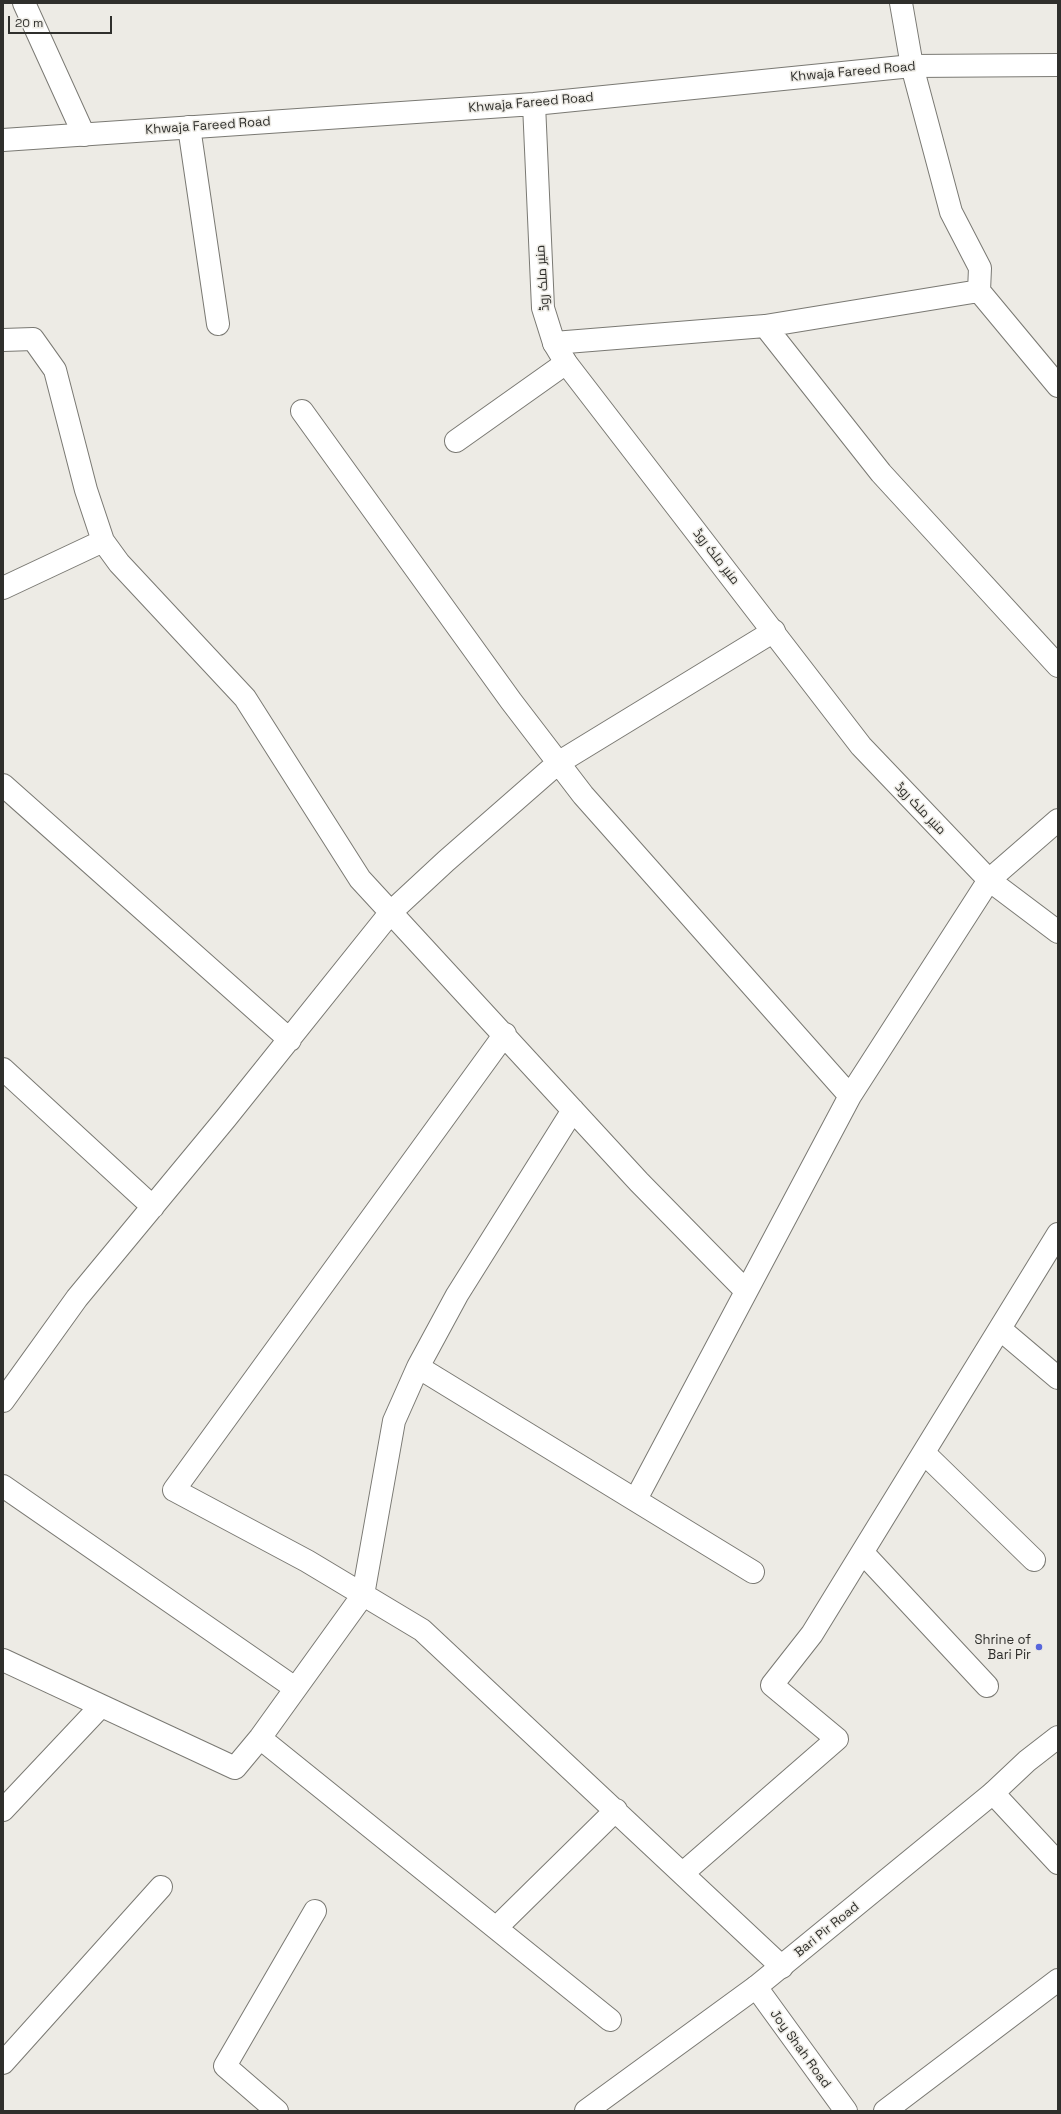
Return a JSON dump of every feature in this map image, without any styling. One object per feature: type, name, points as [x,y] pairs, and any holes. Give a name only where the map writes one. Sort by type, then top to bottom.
[{"type":"street","points":[[24,3],[84,135]]},
{"type":"street","points":[[901,3],[912,66],[951,212],[980,268],[979,292],[1058,386]]},
{"type":"street","name":"Khwaja Fareed Road","points":[[3,140],[534,104],[912,66],[1055,69]]},
{"type":"street","name":"منیر ملک روڈ","points":[[534,104],[543,308],[554,343],[566,363],[774,631],[861,746],[989,880],[1058,932]]},
{"type":"street","points":[[189,127],[218,324]]},
{"type":"street","points":[[554,343],[766,326],[979,292]]},
{"type":"street","points":[[766,326],[881,473],[1058,666]]},
{"type":"street","points":[[3,340],[33,340],[55,370],[86,490],[103,541],[119,564],[245,698],[360,879],[639,1182],[746,1291]]},
{"type":"street","points":[[456,441],[566,363]]},
{"type":"street","points":[[302,411],[511,702],[583,795],[850,1096]]},
{"type":"street","points":[[3,588],[103,541]]},
{"type":"street","points":[[3,1401],[77,1298],[290,1040],[391,912],[446,861],[558,763],[774,631]]},
{"type":"street","points":[[3,785],[290,1040]]},
{"type":"street","points":[[636,1499],[850,1096],[989,880],[1058,820]]},
{"type":"street","points":[[504,1034],[174,1490],[307,1561],[422,1630],[782,1967]]},
{"type":"street","points":[[3,1069],[153,1207]]},
{"type":"street","points":[[3,1660],[235,1768],[260,1738],[363,1595],[394,1421],[418,1367],[457,1295],[573,1110]]},
{"type":"street","points":[[683,1873],[837,1739],[772,1684],[812,1634],[1058,1234]]},
{"type":"street","points":[[1000,1329],[1058,1378]]},
{"type":"street","points":[[418,1367],[753,1572]]},
{"type":"street","points":[[924,1453],[1034,1560]]},
{"type":"street","points":[[3,1486],[295,1688]]},
{"type":"street","points":[[863,1553],[986,1686]]},
{"type":"street","points":[[3,1810],[101,1706]]},
{"type":"street","name":"Bari Pir Road","points":[[586,2111],[782,1967],[993,1793],[1026,1761],[1058,1737]]},
{"type":"street","points":[[260,1738],[610,2020]]},
{"type":"street","points":[[993,1793],[1058,1863]]},
{"type":"street","points":[[496,1928],[616,1810]]},
{"type":"street","points":[[3,2063],[161,1887]]},
{"type":"street","points":[[277,2111],[225,2066],[315,1911]]},
{"type":"street","points":[[885,2111],[1058,1980]]},
{"type":"street","name":"Joy Shah Road","points":[[756,1987],[846,2111]]},
{"type":"place","name":"Shrine of Bari Pir","points":[[1039,1647]]}]
